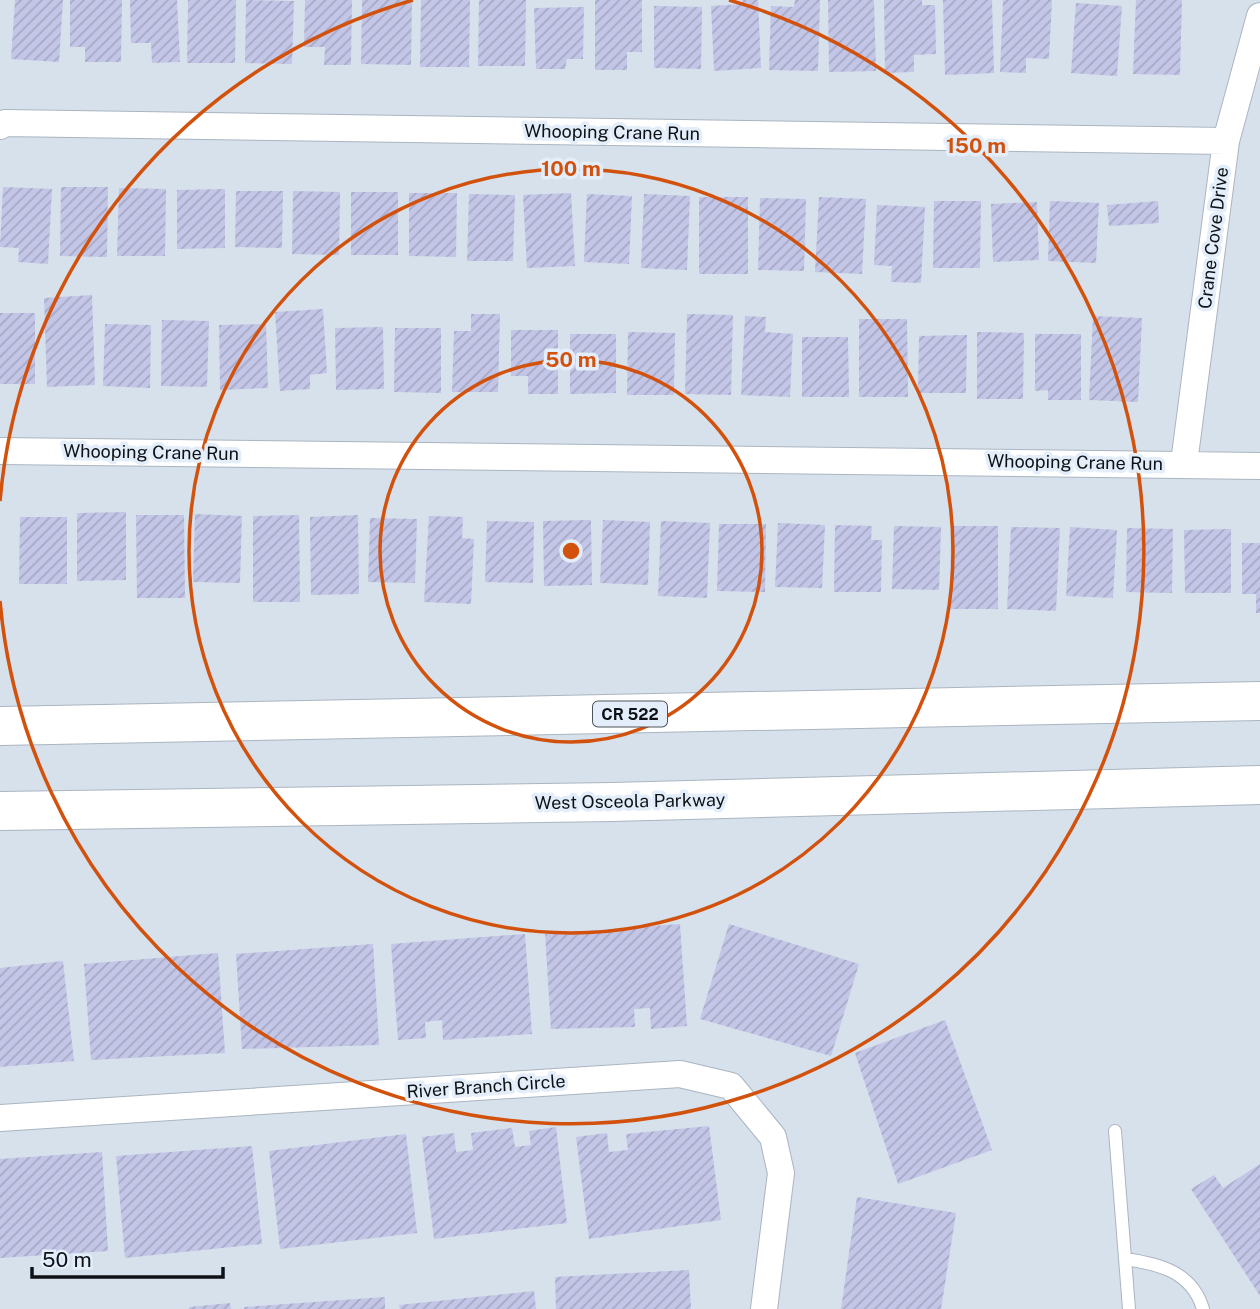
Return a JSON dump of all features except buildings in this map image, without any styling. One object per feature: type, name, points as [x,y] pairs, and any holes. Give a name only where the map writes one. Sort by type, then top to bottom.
[{"type":"main road","name":"CR 522","points":[[0,726],[1260,701]]},
{"type":"main road","name":"West Osceola Parkway","points":[[0,811],[612,802],[1260,785]]},
{"type":"street","name":"Crane Cove Drive","points":[[1184,463],[1226,141],[1260,16]]},
{"type":"street","name":"Whooping Crane Run","points":[[0,126],[5,123],[1226,141]]},
{"type":"street","name":"Whooping Crane Run","points":[[0,451],[1260,466]]},
{"type":"street","name":"River Branch Circle","points":[[0,1118],[680,1074],[731,1086],[773,1137],[782,1172],[764,1309]]},
{"type":"lane","points":[[1115,1131],[1129,1309]]},
{"type":"lane","points":[[1125,1259],[1154,1264],[1183,1276],[1203,1309]]}]
